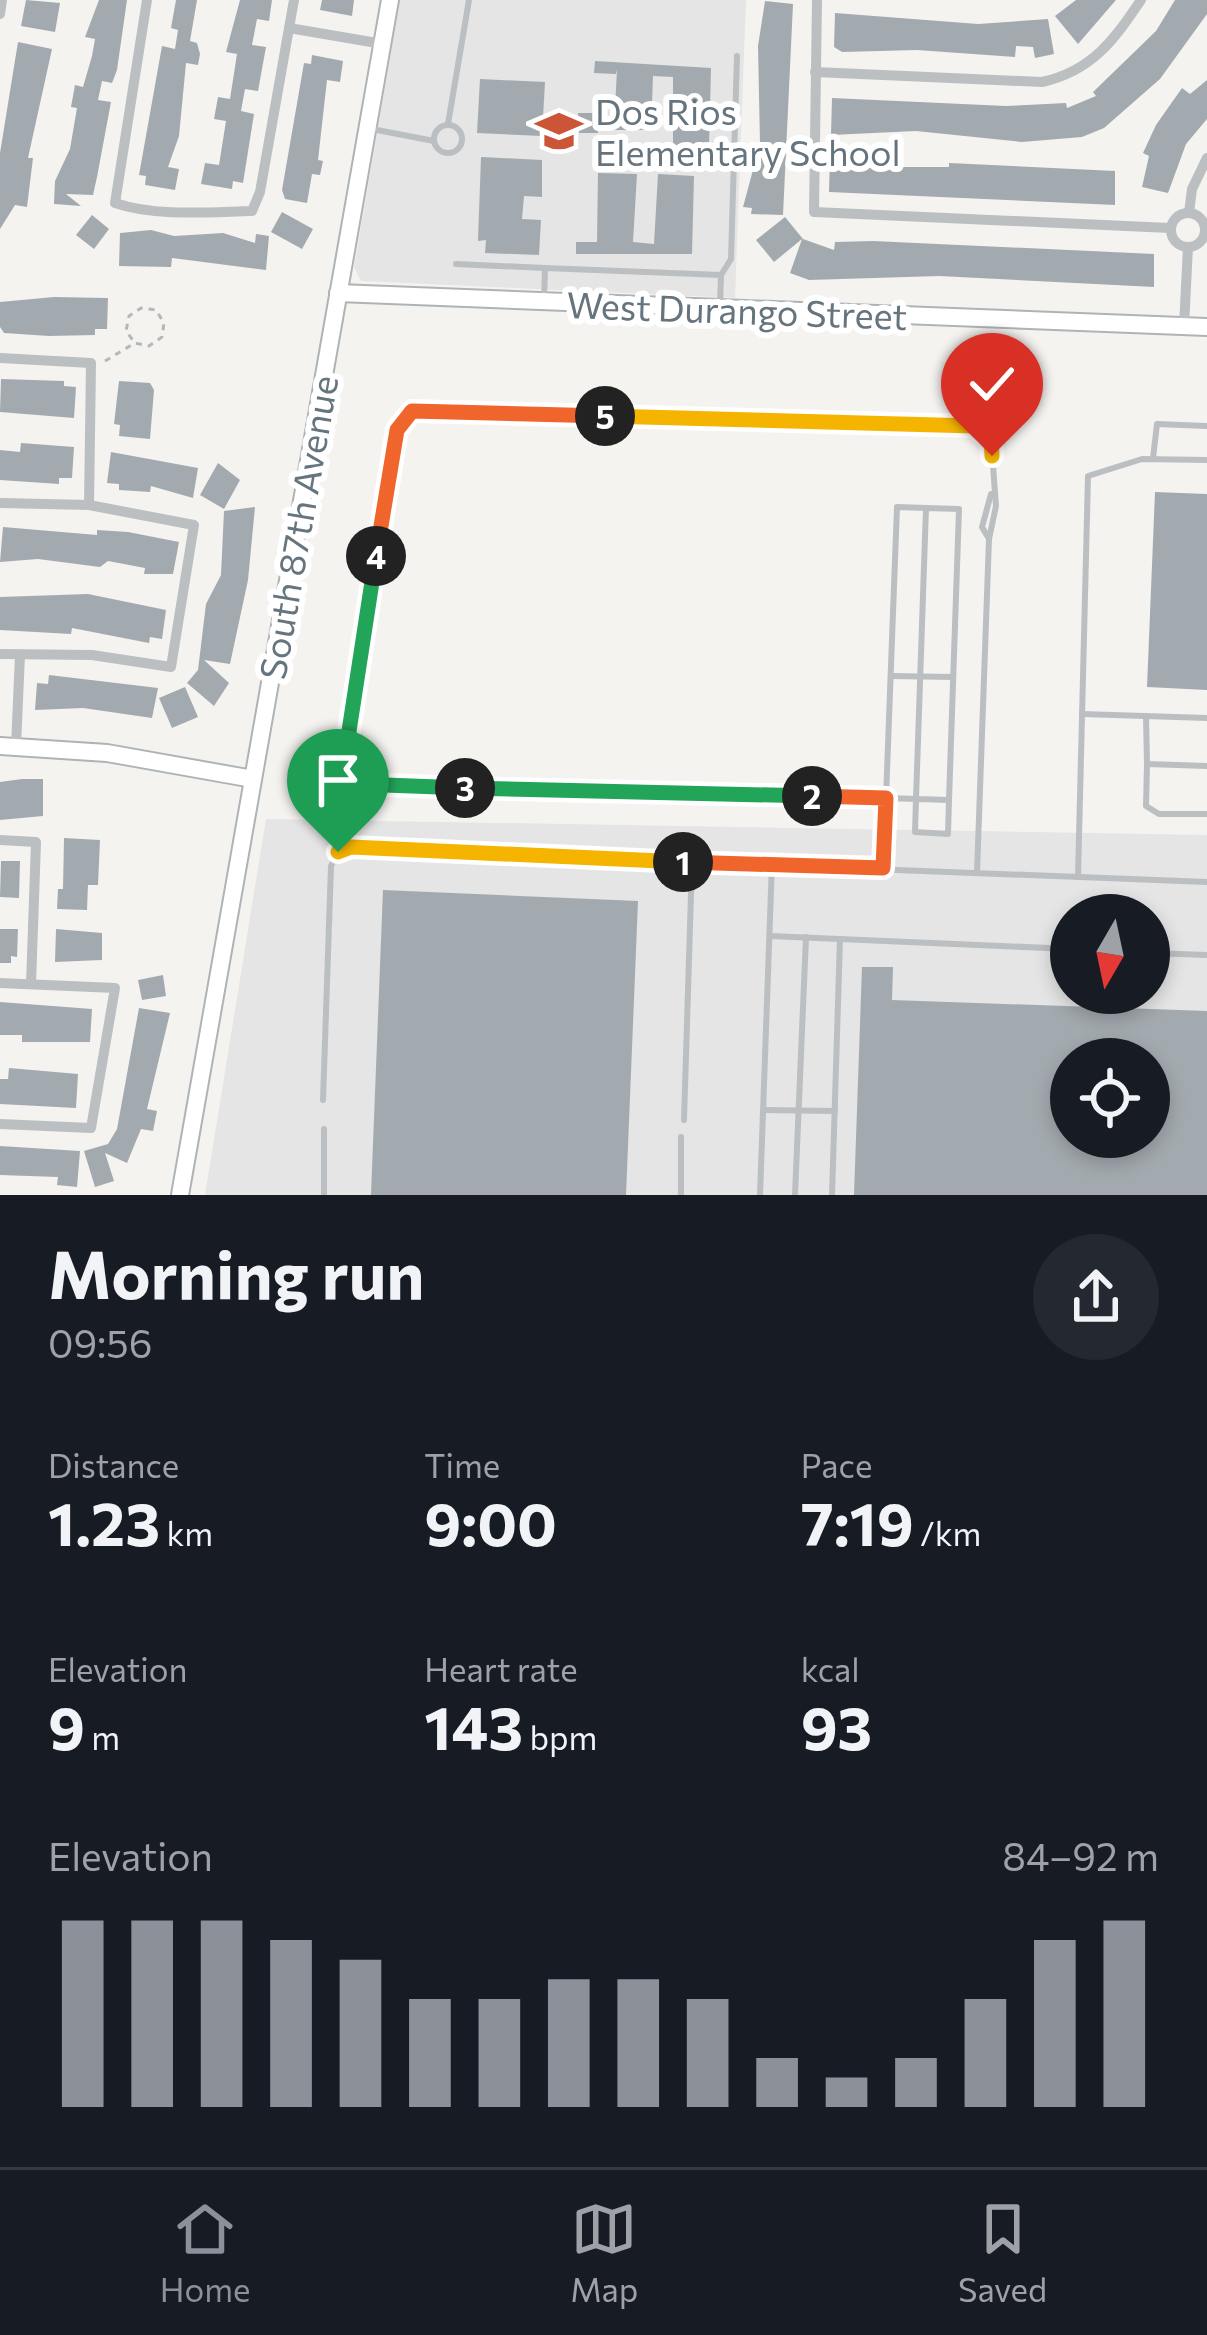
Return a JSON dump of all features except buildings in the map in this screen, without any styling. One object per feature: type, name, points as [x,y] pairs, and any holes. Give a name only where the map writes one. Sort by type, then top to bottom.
[{"type":"street","points":[[0,14],[2,0]]},
{"type":"street","points":[[147,0],[116,203],[133,209],[251,212],[293,0]]},
{"type":"street","name":"South 87th Avenue","points":[[180,1195],[390,0]]},
{"type":"street","points":[[817,0],[814,212],[1171,228]]},
{"type":"street","points":[[815,72],[1042,82],[1064,78],[1099,57],[1141,0]]},
{"type":"street","points":[[289,28],[382,44]]},
{"type":"street","points":[[1189,213],[1192,190],[1207,158]]},
{"type":"street","points":[[1189,213],[1200,218],[1206,230],[1198,244],[1188,247],[1173,239],[1171,228],[1175,218],[1189,213]]},
{"type":"street","points":[[1184,326],[1188,247]]},
{"type":"street","name":"West Durango Street","points":[[338,293],[1207,327]]},
{"type":"street","points":[[0,358],[91,363],[88,505]]},
{"type":"street","points":[[0,503],[88,505],[194,525],[171,667],[92,655],[0,654]]},
{"type":"street","points":[[20,655],[8,746],[107,753],[253,779]]},
{"type":"street","points":[[0,840],[36,842],[31,984]]},
{"type":"street","points":[[0,982],[115,988],[91,1128],[0,1124]]},
{"type":"lane","points":[[448,124],[469,0]]},
{"type":"lane","points":[[720,308],[721,275],[730,260],[737,56]]},
{"type":"lane","points":[[368,128],[434,141],[442,152],[459,148],[460,131],[448,124]]},
{"type":"lane","points":[[434,141],[438,128],[448,124]]},
{"type":"lane","points":[[456,264],[721,275]]},
{"type":"lane","points":[[544,302],[545,268]]},
{"type":"lane","points":[[949,800],[371,786],[346,779],[342,758],[397,430],[403,417],[426,411],[974,426],[991,439],[991,494],[982,527],[989,538],[977,873]]},
{"type":"lane","points":[[1153,458],[1157,424],[1207,426]]},
{"type":"lane","points":[[1078,877],[1088,476],[1123,462],[1207,460]]},
{"type":"lane","points":[[883,868],[885,842],[891,836],[886,798],[897,507],[959,509],[948,834],[915,832],[926,508]]},
{"type":"lane","points":[[890,676],[953,677]]},
{"type":"lane","points":[[1082,714],[1207,718]]},
{"type":"lane","points":[[1146,716],[1146,806],[1159,814],[1207,814]]},
{"type":"lane","points":[[1147,764],[1207,766]]},
{"type":"lane","points":[[323,1100],[330,885],[338,852],[351,847],[1207,882]]},
{"type":"lane","points":[[684,1120],[692,862]]},
{"type":"lane","points":[[760,1195],[772,863]]},
{"type":"lane","points":[[770,935],[1050,948]]},
{"type":"lane","points":[[795,1195],[806,937]]},
{"type":"lane","points":[[832,1195],[840,939]]},
{"type":"lane","points":[[1170,954],[1207,956]]},
{"type":"lane","points":[[764,1109],[835,1111]]},
{"type":"lane","points":[[324,1129],[324,1195]]},
{"type":"lane","points":[[681,1137],[681,1195]]},
{"type":"path","points":[[91,363],[106,361],[134,343],[149,346],[161,338],[164,323],[156,310],[141,308],[129,316],[126,331],[134,343]]},
{"type":"shaded area","name":"Dos Rios Elementary School","points":[[400,0],[746,0],[735,298],[361,281],[354,267]]},
{"type":"shaded area","points":[[266,819],[1207,835],[1207,1195],[205,1195]]},
{"type":"place","name":"Dos Rios Elementary School","points":[[559,131]]},
{"type":"route","points":[[338,852],[351,847],[883,868],[881,818],[886,798],[371,786],[346,779],[342,758],[397,430],[412,411],[974,426],[991,439],[992,456]]}]
